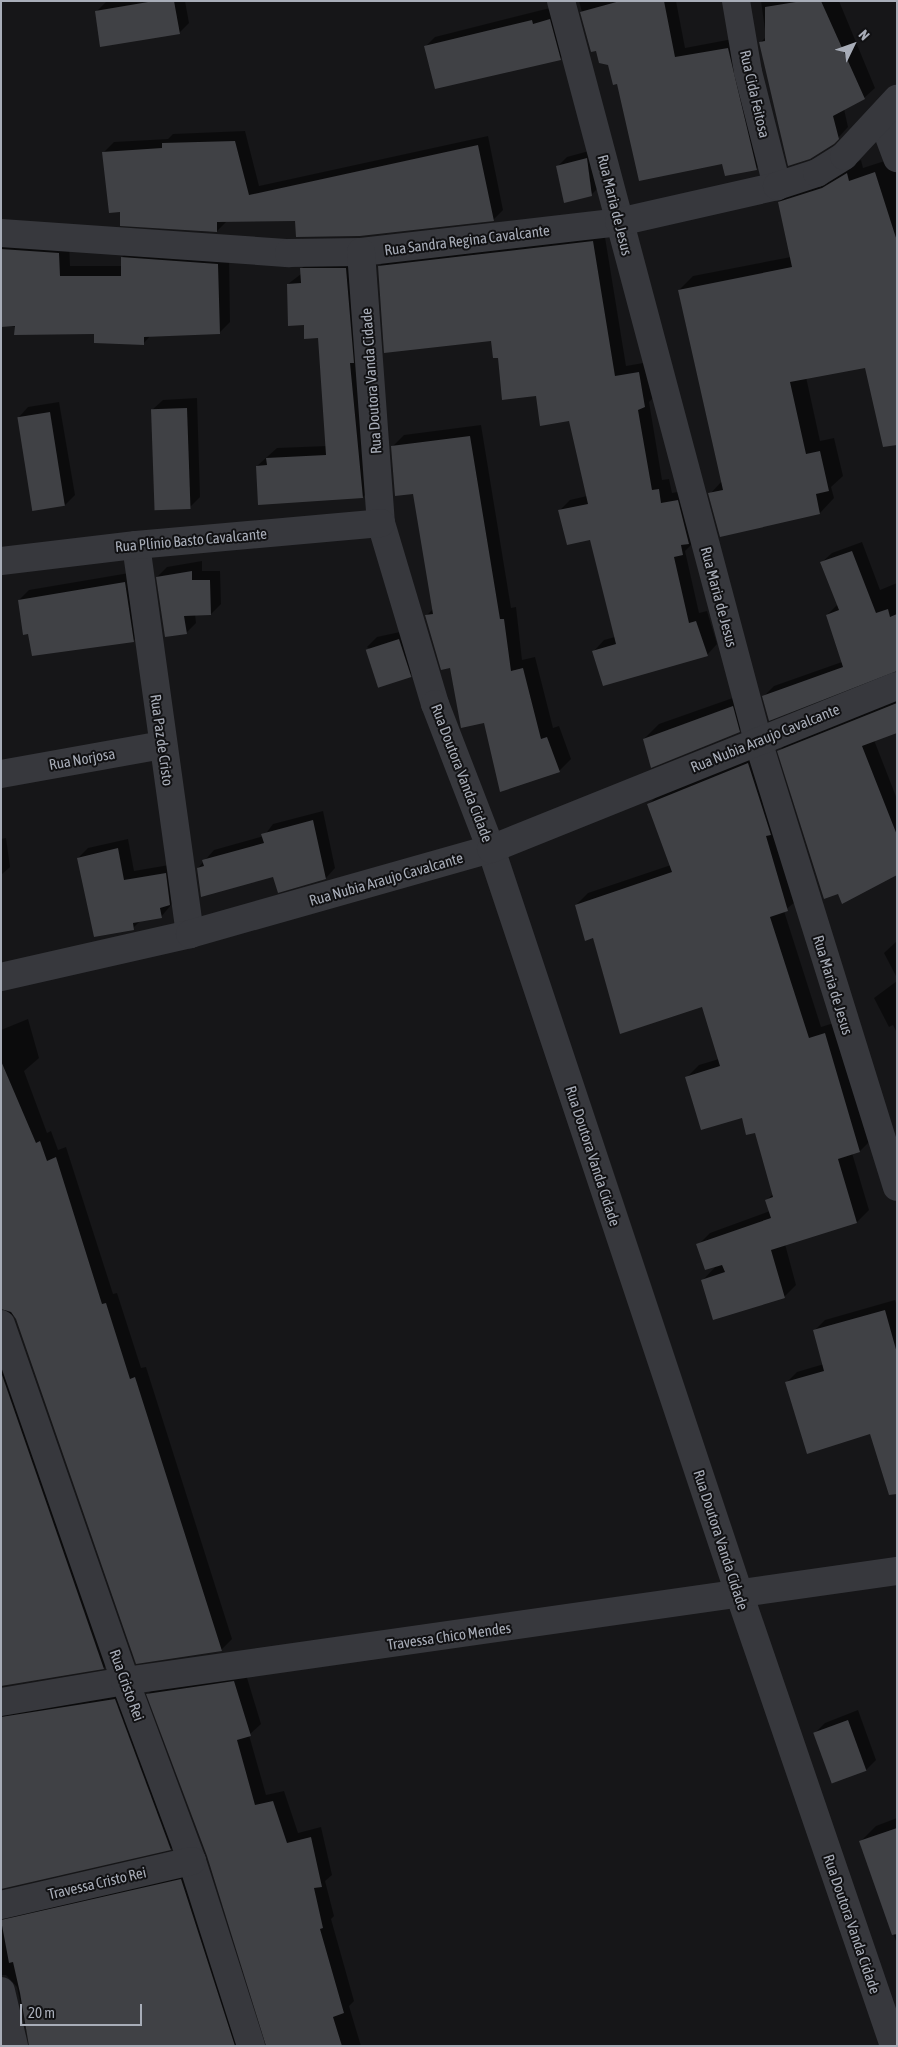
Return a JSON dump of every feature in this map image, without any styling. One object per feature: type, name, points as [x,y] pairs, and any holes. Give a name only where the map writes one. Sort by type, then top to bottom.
[{"type":"street","name":"Rua Maria de Jesus","points":[[561,1],[758,741],[897,1186]]},
{"type":"street","name":"Rua Cida Feitosa","points":[[736,1],[748,72],[777,186]]},
{"type":"street","name":"Rua Sandra Regina Cavalcante","points":[[1,233],[289,253],[361,252],[619,222],[777,186],[818,172],[844,156],[889,108]]},
{"type":"street","points":[[889,108],[897,158]]},
{"type":"street","name":"Rua Doutora Vanda Cidade","points":[[361,252],[381,523],[435,704],[491,849],[740,1596],[894,2046]]},
{"type":"street","name":"Rua Plínio Basto Cavalcante","points":[[1,560],[136,545],[381,523]]},
{"type":"street","name":"Rua Paz de Cristo","points":[[136,545],[162,745],[190,934]]},
{"type":"street","name":"Rua Nubia Araujo Cavalcante","points":[[1,977],[190,934],[491,849],[897,686]]},
{"type":"street","name":"Rua Norjosa","points":[[1,774],[162,745]]},
{"type":"street","name":"Rua Cristo Rei","points":[[1,1324],[125,1681],[192,1861],[251,2046]]},
{"type":"street","name":"Travessa Chico Mendes","points":[[1,1702],[125,1681],[740,1596],[897,1571]]},
{"type":"street","name":"Travessa Cristo Rei","points":[[1,1905],[192,1861]]},
{"type":"street","points":[[1,1991],[14,2046]]},
{"type":"building","points":[[154,1],[174,1],[180,34],[100,47],[95,11]]},
{"type":"building","points":[[620,1],[664,1],[675,57],[728,48],[757,170],[725,176],[722,164],[639,181],[617,84],[613,85],[608,65],[599,63],[596,51],[591,52],[580,12]]},
{"type":"building","points":[[802,1],[821,1],[865,99],[833,116],[839,139],[834,144],[810,159],[788,166],[759,42],[765,41],[765,7]]},
{"type":"building","points":[[550,19],[561,60],[435,89],[424,46],[532,20],[533,24]]},
{"type":"building","points":[[235,141],[249,195],[478,145],[494,221],[360,236],[296,237],[295,221],[217,222],[217,232],[120,226],[120,212],[109,213],[102,152],[162,148],[162,143]]},
{"type":"building","points":[[587,158],[592,196],[564,203],[556,166]]},
{"type":"building","points":[[875,172],[897,241],[897,445],[883,447],[865,368],[790,382],[806,454],[820,451],[829,491],[816,494],[820,514],[720,537],[708,493],[723,490],[678,290],[792,267],[778,202],[822,188],[847,173],[849,181]]},
{"type":"building","points":[[593,241],[615,376],[639,372],[645,407],[638,410],[652,490],[659,489],[661,503],[678,500],[689,544],[681,545],[683,555],[674,557],[689,623],[696,621],[708,656],[603,686],[592,651],[616,644],[590,540],[567,545],[558,510],[588,504],[569,421],[540,426],[536,396],[502,400],[498,358],[493,358],[491,341],[384,353],[378,266]]},
{"type":"building","points":[[1,249],[59,253],[60,276],[121,276],[121,257],[218,264],[220,334],[144,337],[144,345],[94,343],[94,334],[14,335],[15,326],[1,327]]},
{"type":"building","points":[[300,268],[346,268],[354,363],[350,363],[363,498],[258,505],[256,466],[267,465],[266,458],[326,455],[318,338],[304,339],[304,325],[288,326],[287,284],[301,283]]},
{"type":"building","points":[[187,408],[191,509],[155,510],[151,409]]},
{"type":"building","points":[[50,412],[65,506],[32,511],[17,417]]},
{"type":"building","points":[[470,436],[500,619],[504,619],[511,671],[523,668],[541,739],[547,737],[560,772],[500,792],[484,723],[461,728],[450,668],[441,670],[425,615],[433,614],[413,494],[395,496],[391,446]]},
{"type":"building","points":[[852,551],[876,613],[888,609],[890,617],[897,614],[897,671],[769,721],[762,696],[843,667],[826,615],[839,610],[820,562]]},
{"type":"building","points":[[192,571],[192,580],[210,580],[211,615],[184,616],[187,634],[165,637],[156,577]]},
{"type":"building","points":[[125,582],[134,642],[32,656],[28,634],[23,635],[18,600]]},
{"type":"building","points":[[399,639],[411,677],[378,688],[366,650]]},
{"type":"building","points":[[897,703],[897,733],[862,746],[897,835],[897,875],[842,904],[838,894],[824,899],[777,751]]},
{"type":"building","points":[[733,706],[740,732],[651,768],[643,739]]},
{"type":"building","points":[[748,763],[771,835],[766,836],[788,911],[770,917],[809,1038],[825,1033],[860,1152],[838,1159],[857,1223],[771,1250],[785,1298],[713,1320],[701,1280],[725,1272],[722,1265],[705,1270],[696,1244],[771,1218],[765,1200],[773,1197],[755,1133],[746,1135],[742,1118],[701,1130],[685,1077],[720,1066],[702,1007],[620,1034],[593,938],[585,941],[575,905],[672,872],[647,804]]},
{"type":"building","points":[[313,820],[326,879],[278,893],[273,877],[201,897],[197,868],[204,866],[202,860],[264,843],[261,834]]},
{"type":"building","points":[[118,848],[124,880],[166,873],[170,905],[160,908],[162,918],[133,923],[134,930],[94,937],[77,858]]},
{"type":"building","points":[[1,1061],[36,1143],[40,1141],[47,1161],[56,1157],[102,1304],[106,1303],[130,1379],[135,1377],[222,1651],[136,1664],[16,1319],[11,1312],[1,1309]]},
{"type":"building","points":[[885,1310],[897,1353],[897,1494],[889,1495],[870,1434],[807,1454],[785,1382],[824,1371],[813,1330]]},
{"type":"building","points":[[1,1372],[104,1669],[1,1686]]},
{"type":"building","points":[[234,1681],[251,1736],[237,1740],[255,1805],[273,1801],[287,1843],[311,1837],[322,1887],[314,1888],[323,1928],[320,1929],[344,2013],[333,2017],[342,2046],[266,2046],[207,1856],[146,1694]]},
{"type":"building","points":[[115,1699],[171,1850],[1,1889],[1,1717]]},
{"type":"building","points":[[848,1720],[866,1771],[832,1783],[813,1733]]},
{"type":"building","points":[[897,1828],[897,1934],[892,1935],[859,1841]]},
{"type":"building","points":[[181,1879],[235,2046],[29,2046],[20,1993],[13,1962],[9,1963],[1,1920]]}]
